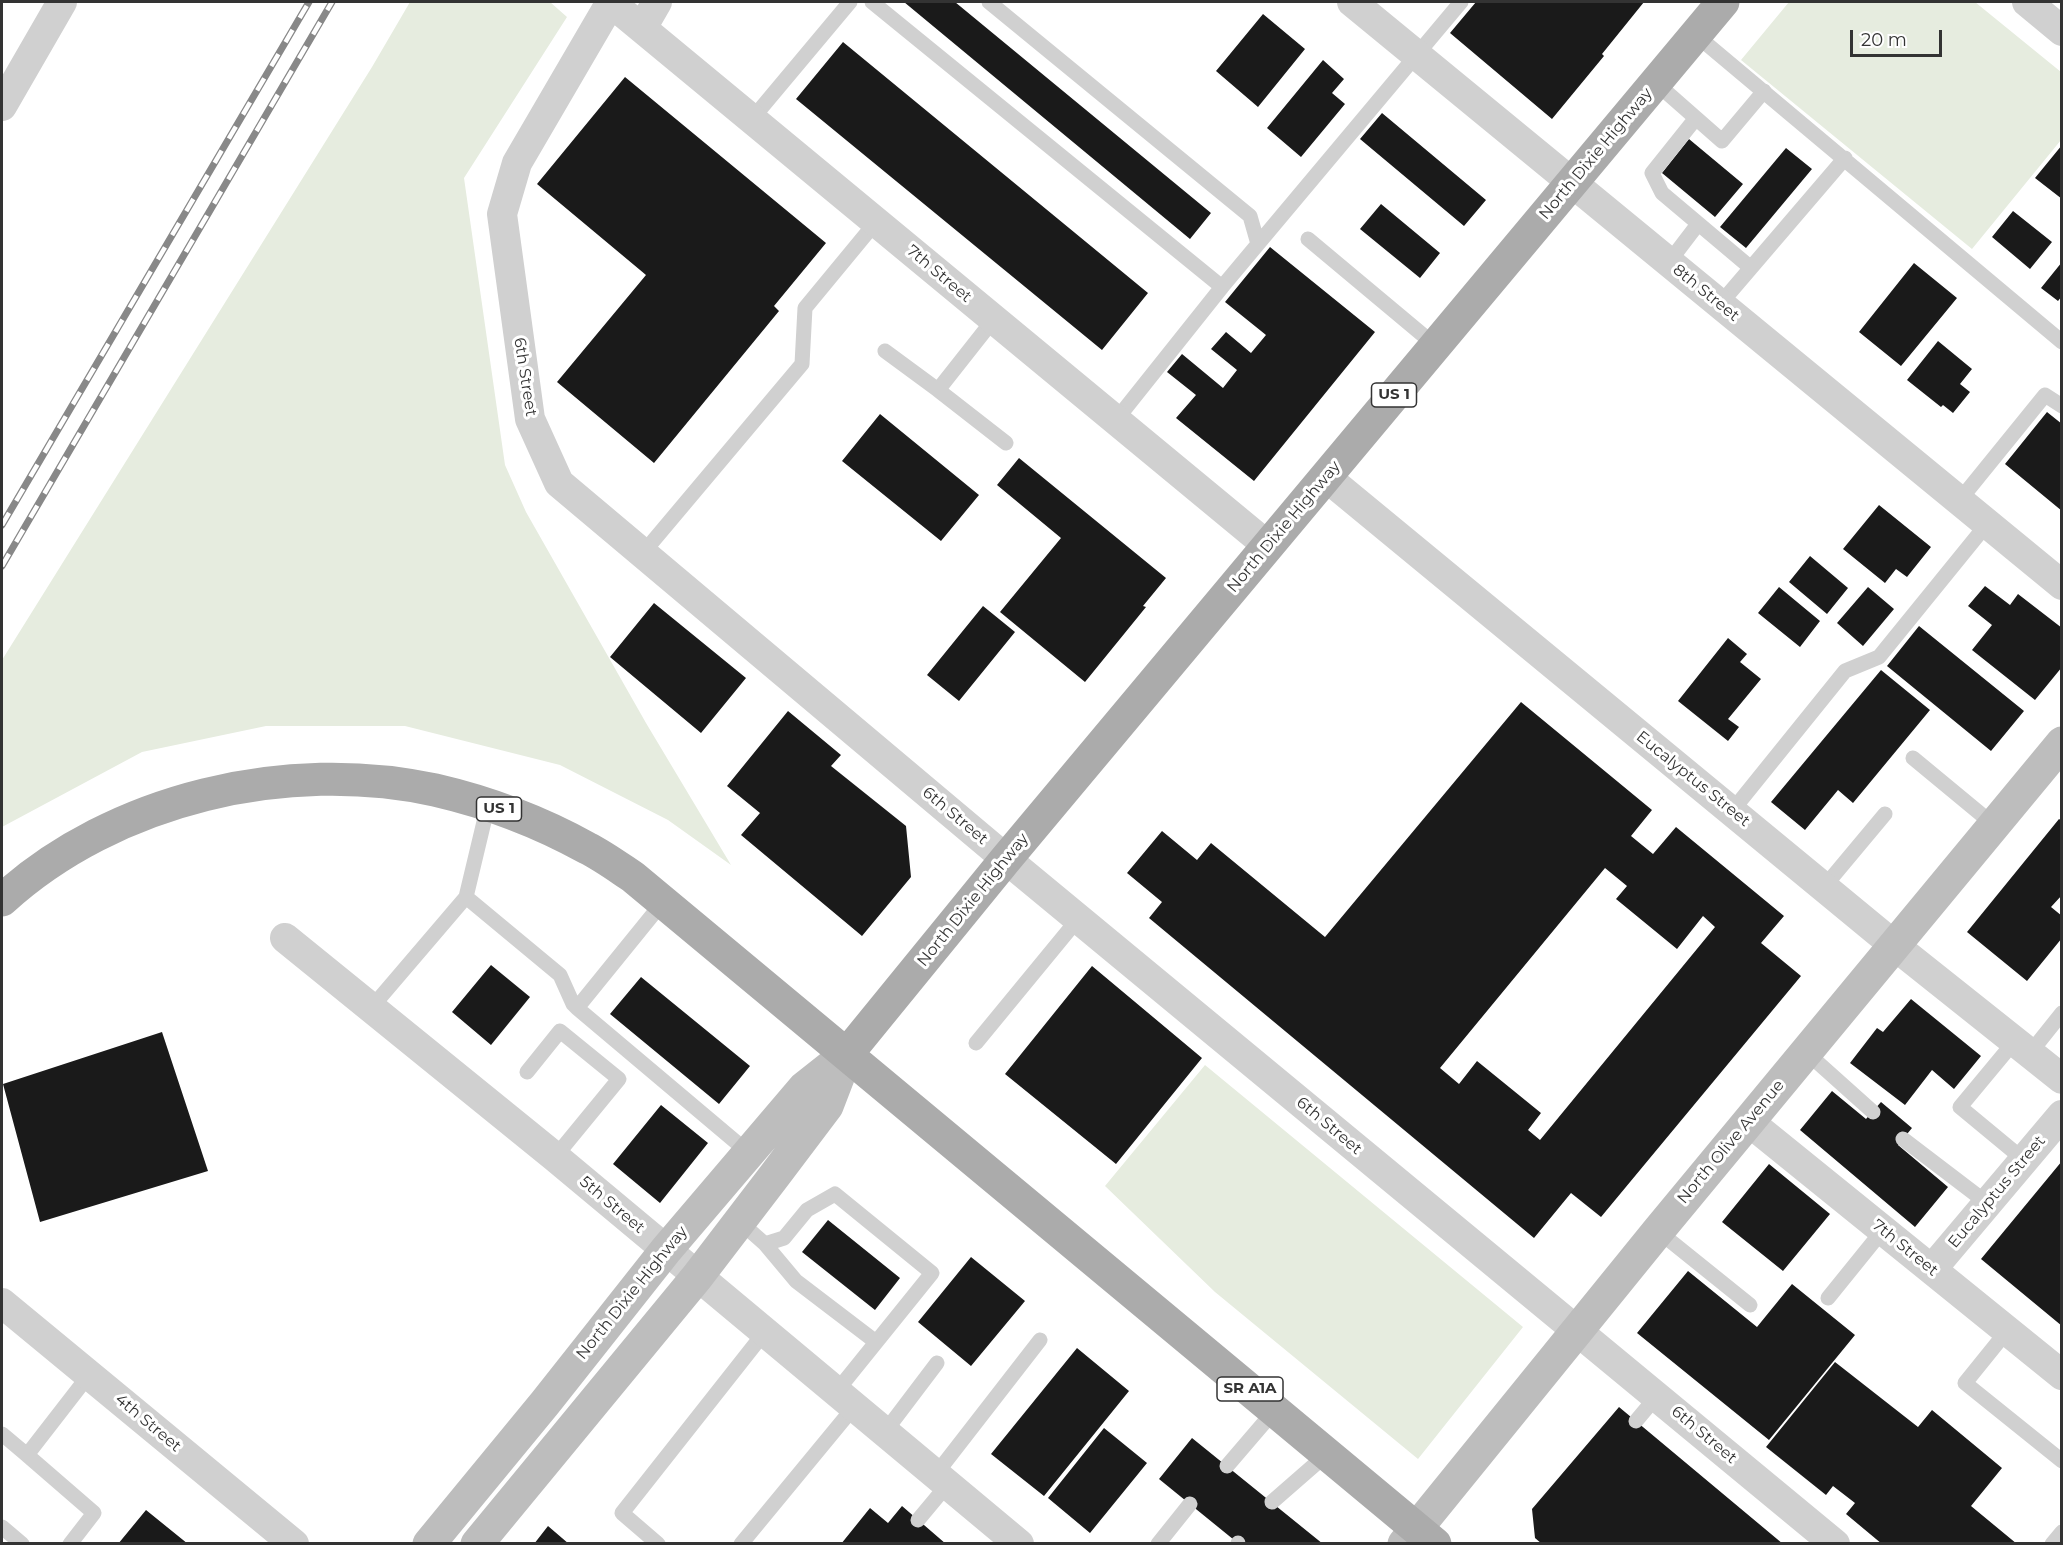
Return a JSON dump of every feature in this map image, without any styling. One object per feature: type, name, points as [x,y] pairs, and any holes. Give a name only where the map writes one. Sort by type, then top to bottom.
[{"type":"main road","name":"North Dixie Highway","points":[[848,1054],[1006,860],[1723,2]]},
{"type":"main road","name":"US 1","points":[[2,900],[39,871],[84,842],[169,804],[218,791],[264,783],[322,779],[381,782],[434,790],[488,805],[589,848],[633,877],[848,1054]]},
{"type":"main road","name":"SR A1A","points":[[848,1054],[1327,1454],[1419,1539]]},
{"type":"street","points":[[2,106],[62,2]]},
{"type":"street","name":"7th Street","points":[[610,2],[1268,546]]},
{"type":"street","name":"6th Street","points":[[610,2],[517,163],[502,214],[530,419],[559,483],[1006,860],[1835,1544]]},
{"type":"street","points":[[642,28],[657,2]]},
{"type":"street","name":"8th Street","points":[[1352,2],[2061,585]]},
{"type":"street","name":"Eucalyptus Street","points":[[1326,477],[1895,946],[2061,1079]]},
{"type":"street","name":"North Olive Avenue","points":[[1419,1539],[1577,1330],[2061,743]]},
{"type":"street","name":"5th Street","points":[[285,938],[555,1157],[1019,1544]]},
{"type":"street","name":"North Dixie Highway","points":[[429,1544],[545,1403],[666,1250],[748,1153],[804,1088],[848,1054]]},
{"type":"street","name":"North Dixie Highway","points":[[477,1544],[697,1276],[827,1106],[848,1054]]},
{"type":"street","name":"Eucalyptus Street","points":[[1932,1269],[2061,1115]]},
{"type":"street","name":"7th Street","points":[[1748,1121],[2061,1375]]},
{"type":"street","name":"4th Street","points":[[2,1303],[294,1544]]},
{"type":"lane","points":[[752,119],[850,2]]},
{"type":"lane","points":[[872,2],[1222,286]]},
{"type":"lane","points":[[989,2],[1250,216],[1258,244]]},
{"type":"lane","points":[[1116,420],[1222,286],[1461,2]]},
{"type":"lane","points":[[1696,35],[2061,342]]},
{"type":"lane","points":[[1656,83],[1722,141],[1764,91]]},
{"type":"lane","points":[[1696,118],[1652,173],[1662,193],[1751,268]]},
{"type":"lane","points":[[1720,304],[1845,158]]},
{"type":"lane","points":[[643,553],[802,364],[805,308],[876,222]]},
{"type":"lane","points":[[1668,262],[1698,224]]},
{"type":"lane","points":[[1308,239],[1436,346]]},
{"type":"lane","points":[[938,390],[994,319]]},
{"type":"lane","points":[[885,351],[1006,442]]},
{"type":"lane","points":[[1959,501],[2046,394],[2061,406]]},
{"type":"lane","points":[[1732,811],[1845,671],[1879,657],[1988,524]]},
{"type":"lane","points":[[1913,758],[1995,825]]},
{"type":"lane","points":[[372,1007],[466,897],[488,805]]},
{"type":"lane","points":[[1824,887],[1885,814]]},
{"type":"lane","points":[[466,897],[560,975],[577,1008],[748,1153]]},
{"type":"lane","points":[[577,1008],[663,902]]},
{"type":"lane","points":[[976,1043],[1078,919]]},
{"type":"lane","points":[[2024,1160],[1960,1107],[2061,1013]]},
{"type":"lane","points":[[527,1072],[560,1031],[619,1079],[555,1157]]},
{"type":"lane","points":[[1806,1052],[1872,1112]]},
{"type":"lane","points":[[1903,1139],[1988,1203]]},
{"type":"lane","points":[[741,1544],[845,1399],[876,1342],[932,1273],[835,1194],[807,1210],[784,1238],[765,1244]]},
{"type":"lane","points":[[739,1221],[765,1244],[796,1281],[876,1342]]},
{"type":"lane","points":[[1828,1298],[1883,1230]]},
{"type":"lane","points":[[1658,1231],[1750,1305]]},
{"type":"lane","points":[[2007,1331],[1965,1383],[2061,1461]]},
{"type":"lane","points":[[658,1544],[622,1513],[764,1333]]},
{"type":"lane","points":[[918,1520],[942,1479],[1040,1341]]},
{"type":"lane","points":[[884,1432],[937,1363]]},
{"type":"lane","points":[[27,1455],[89,1375]]},
{"type":"lane","points":[[1636,1421],[1657,1396]]},
{"type":"lane","points":[[1227,1466],[1275,1410]]},
{"type":"lane","points":[[2,1434],[94,1513],[70,1544]]},
{"type":"lane","points":[[1272,1502],[1327,1454]]},
{"type":"lane","points":[[1158,1544],[1190,1504]]},
{"type":"lane","points":[[2,1527],[22,1544]]},
{"type":"lane","points":[[2052,1544],[2061,1532]]},
{"type":"shaded area","points":[[410,2],[550,2],[567,17],[464,178],[505,465],[526,512],[646,723],[731,865],[668,820],[560,765],[405,726],[266,726],[142,752],[2,827],[2,660],[372,67]]},
{"type":"shaded area","points":[[1789,2],[1975,2],[2061,72],[2061,140],[1972,249],[1741,60]]},
{"type":"shaded area","points":[[1205,1065],[1523,1327],[1418,1459],[1215,1292],[1105,1186]]},
{"type":"building","points":[[904,2],[955,2],[1211,213],[1190,239]]},
{"type":"building","points":[[1476,2],[1644,2],[1602,54],[1604,56],[1552,119],[1450,33]]},
{"type":"building","points":[[1263,14],[1305,49],[1258,107],[1216,71]]},
{"type":"building","points":[[843,42],[1148,293],[1102,350],[796,99]]},
{"type":"building","points":[[1323,60],[1344,79],[1332,93],[1345,104],[1301,157],[1267,128]]},
{"type":"building","points":[[625,77],[826,243],[774,306],[779,311],[654,463],[557,382],[646,275],[537,184]]},
{"type":"building","points":[[1382,113],[1486,200],[1464,226],[1360,139]]},
{"type":"building","points":[[1689,139],[1743,184],[1715,217],[1662,173]]},
{"type":"building","points":[[2062,145],[2062,199],[2035,178]]},
{"type":"building","points":[[1786,148],[1812,169],[1746,248],[1720,227]]},
{"type":"building","points":[[1381,204],[1440,253],[1420,278],[1360,229]]},
{"type":"building","points":[[2013,211],[2052,242],[2030,269],[1992,237]]},
{"type":"building","points":[[1270,247],[1375,332],[1254,481],[1176,418],[1196,395],[1167,372],[1182,354],[1223,388],[1237,370],[1211,349],[1226,332],[1251,353],[1266,335],[1225,302]]},
{"type":"building","points":[[2062,262],[2062,296],[2058,301],[2041,288]]},
{"type":"building","points":[[1914,263],[1957,298],[1901,366],[1859,332]]},
{"type":"building","points":[[1938,341],[1972,369],[1960,384],[1970,392],[1953,413],[1943,405],[1941,407],[1907,380]]},
{"type":"building","points":[[2047,412],[2062,424],[2062,511],[2005,464]]},
{"type":"building","points":[[880,414],[979,495],[941,541],[842,461]]},
{"type":"building","points":[[1019,458],[1166,578],[1143,606],[1146,607],[1085,682],[1000,612],[1061,538],[997,485]]},
{"type":"building","points":[[1879,505],[1931,547],[1907,577],[1896,569],[1885,583],[1843,549]]},
{"type":"building","points":[[1810,556],[1848,588],[1827,614],[1789,582]]},
{"type":"building","points":[[1985,586],[2010,605],[2018,594],[2062,628],[2062,667],[2035,700],[1972,650],[1992,625],[1968,606]]},
{"type":"building","points":[[1779,587],[1820,621],[1800,647],[1758,613]]},
{"type":"building","points":[[1868,587],[1894,609],[1863,646],[1837,623]]},
{"type":"building","points":[[654,603],[746,678],[701,733],[610,657]]},
{"type":"building","points":[[983,606],[1015,632],[959,701],[927,675]]},
{"type":"building","points":[[1919,626],[2024,711],[1991,751],[1887,666]]},
{"type":"building","points":[[1728,638],[1747,654],[1740,662],[1761,679],[1728,719],[1739,727],[1728,741],[1678,701]]},
{"type":"building","points":[[1881,670],[1930,710],[1853,803],[1838,790],[1805,830],[1771,802]]},
{"type":"building","points":[[1521,702],[1652,810],[1631,836],[1653,854],[1676,827],[1784,916],[1761,943],[1801,976],[1601,1217],[1571,1193],[1534,1238],[1149,918],[1162,902],[1127,873],[1162,831],[1197,860],[1211,843],[1325,937]],"holes":[[[1605,868],[1627,886],[1616,899],[1677,949],[1703,916],[1715,927],[1540,1140],[1528,1130],[1541,1113],[1477,1061],[1459,1084],[1440,1068]]]},
{"type":"building","points":[[788,711],[841,755],[831,766],[906,826],[911,877],[862,936],[741,835],[760,813],[727,786]]},
{"type":"building","points":[[2059,819],[2062,821],[2062,895],[2051,907],[2062,916],[2062,938],[2027,981],[1967,932]]},
{"type":"building","points":[[491,965],[530,997],[491,1045],[452,1012]]},
{"type":"building","points":[[1092,966],[1202,1058],[1116,1164],[1005,1074]]},
{"type":"building","points":[[641,977],[750,1066],[719,1104],[610,1014]]},
{"type":"building","points":[[1911,999],[1981,1056],[1954,1089],[1932,1070],[1905,1105],[1850,1063],[1877,1028],[1883,1032]]},
{"type":"building","points":[[162,1032],[208,1171],[40,1222],[3,1084]]},
{"type":"building","points":[[1832,1091],[1866,1119],[1881,1102],[1912,1128],[1898,1145],[1948,1187],[1915,1227],[1800,1130]]},
{"type":"building","points":[[661,1105],[708,1143],[660,1203],[613,1164]]},
{"type":"building","points":[[2062,1161],[2062,1326],[1981,1259]]},
{"type":"building","points":[[1769,1164],[1830,1214],[1783,1271],[1722,1222]]},
{"type":"building","points":[[828,1220],[900,1278],[875,1310],[802,1252]]},
{"type":"building","points":[[971,1257],[1025,1301],[971,1366],[918,1322]]},
{"type":"building","points":[[1688,1271],[1757,1327],[1792,1284],[1855,1335],[1769,1440],[1637,1333]]},
{"type":"building","points":[[1077,1348],[1129,1391],[1044,1496],[991,1454]]},
{"type":"building","points":[[1835,1362],[1918,1427],[1932,1410],[2002,1468],[1971,1506],[2017,1544],[1882,1544],[1846,1514],[1855,1503],[1833,1486],[1826,1495],[1766,1447]]},
{"type":"building","points":[[1619,1407],[1783,1544],[1542,1544],[1535,1538],[1532,1509]]},
{"type":"building","points":[[1104,1428],[1147,1463],[1090,1533],[1048,1498]]},
{"type":"building","points":[[1192,1438],[1323,1544],[1239,1544],[1159,1479]]},
{"type":"building","points":[[902,1506],[946,1544],[841,1544],[870,1508],[888,1523]]},
{"type":"building","points":[[146,1510],[188,1544],[118,1544]]},
{"type":"building","points":[[548,1526],[569,1544],[534,1544]]},
{"type":"railway","points":[[2,525],[309,2]]},
{"type":"railway","points":[[2,566],[332,2]]}]
